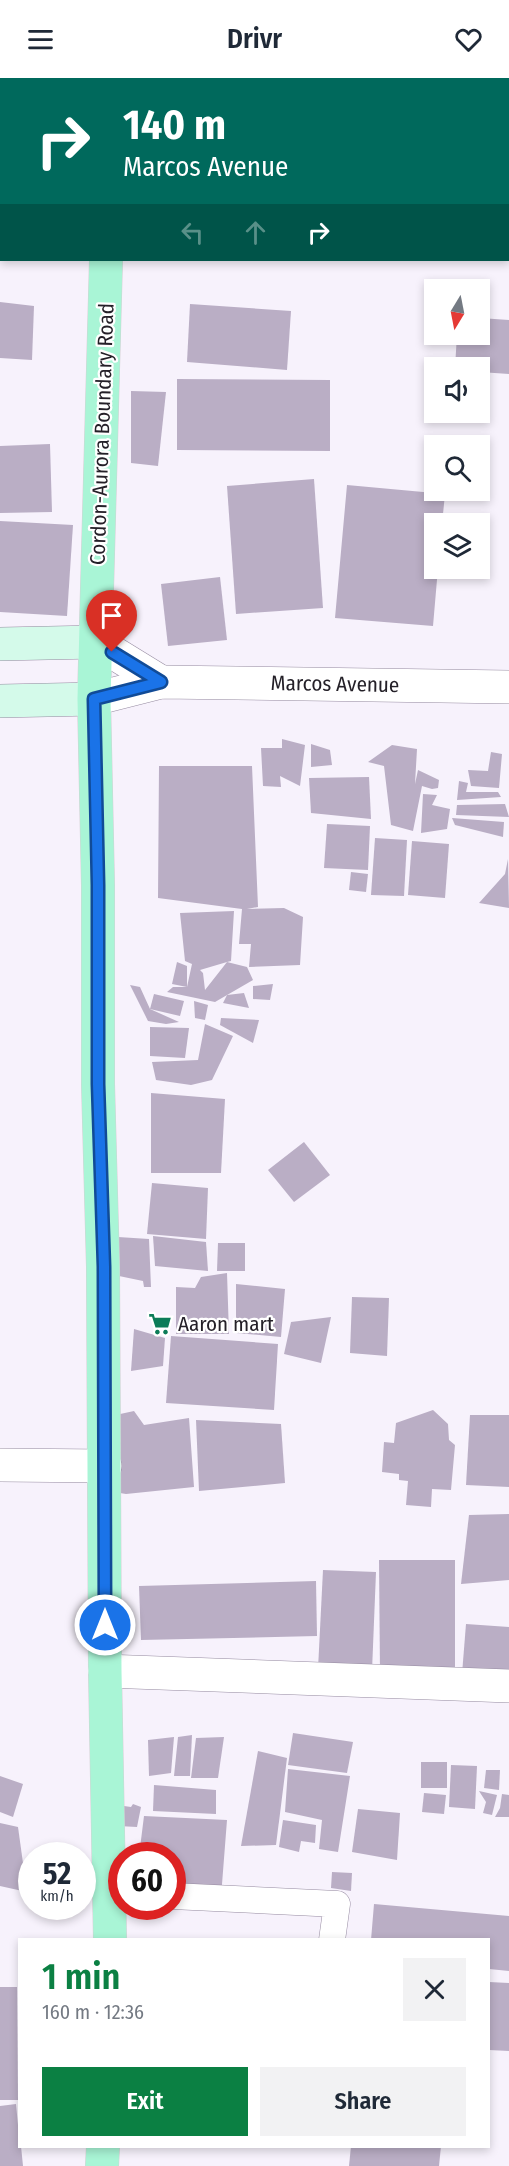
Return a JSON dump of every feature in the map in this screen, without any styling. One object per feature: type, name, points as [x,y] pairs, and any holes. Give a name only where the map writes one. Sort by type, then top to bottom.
[{"type":"main road","name":"Cordon-Aurora Boundary Road","points":[[106,261],[94,699],[105,1466],[105,1671],[113,1842]]},
{"type":"main road","points":[[0,644],[96,642]]},
{"type":"main road","name":"Marcos Avenue","points":[[0,701],[94,699]]},
{"type":"main road","name":"Cordon-Aurora Boundary Road","points":[[110,1938],[112,1920]]},
{"type":"main road","points":[[102,2166],[103,2148]]},
{"type":"street","points":[[96,642],[161,682]]},
{"type":"street","name":"Marcos Avenue","points":[[94,699],[161,682],[509,687]]},
{"type":"street","points":[[0,1466],[105,1466]]},
{"type":"street","points":[[105,1671],[509,1686]]},
{"type":"lane","points":[[186,1897],[337,1905],[332,1938]]},
{"type":"building","points":[[0,302],[34,306],[32,360],[0,358]]},
{"type":"building","points":[[190,304],[291,311],[287,370],[187,362]]},
{"type":"building","points":[[490,319],[509,320],[509,374],[490,373],[490,357],[456,357],[456,345],[490,345]]},
{"type":"building","points":[[177,379],[330,380],[330,451],[177,450]]},
{"type":"building","points":[[131,391],[166,392],[158,466],[131,463]]},
{"type":"building","points":[[50,444],[52,512],[0,513],[0,446]]},
{"type":"building","points":[[314,479],[323,608],[236,614],[227,486]]},
{"type":"building","points":[[347,485],[424,492],[424,501],[444,501],[443,513],[424,513],[424,579],[437,579],[433,626],[335,618]]},
{"type":"building","points":[[0,521],[73,525],[67,616],[0,612]]},
{"type":"building","points":[[220,577],[227,640],[168,646],[161,584]]},
{"type":"building","points":[[282,739],[305,745],[300,786],[280,776],[281,787],[263,786],[261,748],[282,748]]},
{"type":"building","points":[[311,744],[330,750],[332,765],[311,767]]},
{"type":"building","points":[[392,745],[417,749],[415,784],[418,770],[439,780],[438,788],[422,786],[413,831],[391,825],[384,766],[368,762]]},
{"type":"building","points":[[491,752],[502,754],[499,788],[471,786],[468,770],[488,771]]},
{"type":"building","points":[[159,766],[252,766],[258,907],[247,909],[284,908],[303,917],[300,965],[249,967],[251,944],[239,944],[242,909],[158,898]]},
{"type":"building","points":[[369,777],[371,819],[311,813],[309,778]]},
{"type":"building","points":[[459,781],[468,783],[466,792],[498,792],[501,797],[457,800]]},
{"type":"building","points":[[423,794],[437,795],[432,805],[450,809],[447,829],[421,833]]},
{"type":"building","points":[[505,804],[509,817],[456,815],[457,805]]},
{"type":"building","points":[[452,818],[504,822],[503,837],[455,825]]},
{"type":"building","points":[[327,824],[370,826],[368,870],[324,868]]},
{"type":"building","points":[[375,838],[407,840],[404,896],[371,895]]},
{"type":"building","points":[[412,841],[449,844],[445,898],[408,895]]},
{"type":"building","points":[[508,859],[509,908],[479,903],[505,874]]},
{"type":"building","points":[[351,872],[368,874],[366,892],[349,890]]},
{"type":"building","points":[[234,911],[231,961],[227,962],[247,967],[253,980],[215,1002],[167,992],[173,987],[187,987],[192,964],[185,961],[180,913]],"holes":[[[227,962],[205,990],[203,973],[200,970]]]},
{"type":"building","points":[[177,962],[187,966],[187,987],[172,984]]},
{"type":"building","points":[[273,984],[270,1000],[253,999],[253,986]]},
{"type":"building","points":[[130,985],[140,987],[150,1009],[179,1022],[166,1024],[148,1021]]},
{"type":"building","points":[[244,993],[249,1008],[223,1003],[227,995]]},
{"type":"building","points":[[154,994],[184,1001],[180,1016],[150,1009]]},
{"type":"building","points":[[194,1001],[208,1005],[205,1020],[195,1018]]},
{"type":"building","points":[[221,1018],[259,1020],[253,1043],[220,1025]]},
{"type":"building","points":[[205,1024],[233,1036],[212,1080],[191,1085],[156,1080],[152,1062],[198,1060]]},
{"type":"building","points":[[150,1027],[189,1028],[185,1058],[150,1056]]},
{"type":"building","points":[[151,1093],[225,1099],[221,1173],[151,1173]]},
{"type":"building","points":[[304,1142],[330,1175],[294,1202],[268,1170]]},
{"type":"building","points":[[152,1183],[208,1188],[206,1239],[147,1234]]},
{"type":"building","points":[[153,1236],[206,1242],[208,1271],[155,1266]]},
{"type":"building","points":[[118,1237],[149,1239],[151,1287],[144,1287],[143,1281],[119,1276]]},
{"type":"building","points":[[218,1243],[245,1243],[245,1271],[217,1271]]},
{"type":"building","points":[[227,1273],[229,1334],[176,1334],[176,1287],[195,1288],[201,1277]]},
{"type":"building","points":[[236,1284],[285,1289],[281,1337],[236,1333]]},
{"type":"building","points":[[352,1297],[389,1298],[387,1356],[350,1353]]},
{"type":"building","points":[[331,1317],[321,1363],[284,1354],[291,1322]]},
{"type":"building","points":[[134,1329],[165,1338],[163,1366],[131,1371]]},
{"type":"building","points":[[171,1336],[278,1344],[274,1410],[166,1403]]},
{"type":"building","points":[[433,1410],[448,1424],[449,1440],[455,1445],[451,1490],[432,1489],[431,1507],[406,1505],[408,1481],[399,1480],[399,1474],[382,1472],[384,1442],[394,1443],[396,1423]]},
{"type":"building","points":[[134,1411],[144,1425],[189,1418],[194,1487],[120,1493],[111,1416]]},
{"type":"building","points":[[470,1415],[509,1415],[509,1487],[466,1485]]},
{"type":"building","points":[[196,1420],[281,1424],[285,1483],[199,1491]]},
{"type":"building","points":[[509,1514],[509,1580],[461,1584],[469,1515]]},
{"type":"building","points":[[379,1560],[455,1560],[455,1674],[380,1673]]},
{"type":"building","points":[[323,1570],[376,1572],[372,1671],[318,1669]]},
{"type":"building","points":[[316,1581],[317,1636],[141,1640],[139,1586]]},
{"type":"building","points":[[466,1624],[509,1627],[509,1678],[462,1674]]},
{"type":"building","points":[[293,1733],[353,1742],[347,1773],[288,1765]]},
{"type":"building","points":[[192,1735],[190,1776],[174,1776],[178,1737]]},
{"type":"building","points":[[174,1737],[171,1773],[149,1776],[148,1740]]},
{"type":"building","points":[[224,1737],[218,1778],[191,1778],[196,1738]]},
{"type":"building","points":[[258,1751],[287,1758],[276,1845],[241,1846]]},
{"type":"building","points":[[421,1762],[447,1762],[447,1788],[421,1788]]},
{"type":"building","points":[[451,1765],[477,1766],[475,1809],[449,1807]]},
{"type":"building","points":[[288,1769],[350,1776],[338,1852],[319,1849],[322,1820],[285,1812]]},
{"type":"building","points":[[486,1770],[500,1770],[499,1790],[484,1788]]},
{"type":"building","points":[[0,1776],[23,1784],[13,1817],[0,1812]]},
{"type":"building","points":[[154,1785],[216,1790],[216,1814],[153,1811]]},
{"type":"building","points":[[479,1791],[497,1795],[492,1815],[483,1813],[486,1802]]},
{"type":"building","points":[[424,1793],[446,1795],[444,1814],[422,1812]]},
{"type":"building","points":[[502,1794],[509,1795],[509,1817],[495,1817],[500,1808]]},
{"type":"building","points":[[133,1804],[141,1807],[137,1827],[118,1826],[117,1805],[131,1807]]},
{"type":"building","points":[[358,1809],[400,1813],[397,1860],[352,1852]]},
{"type":"building","points":[[144,1816],[227,1820],[221,1897],[186,1895],[186,1842],[141,1842]]},
{"type":"building","points":[[283,1820],[316,1825],[315,1843],[301,1841],[299,1852],[279,1847]]},
{"type":"building","points":[[0,1823],[18,1827],[20,1842],[18,1842],[18,1890],[0,1886]]},
{"type":"building","points":[[332,1872],[352,1873],[351,1891],[331,1888]]},
{"type":"building","points":[[374,1904],[509,1916],[509,1971],[490,1969],[490,1938],[371,1938]]},
{"type":"building","points":[[490,1982],[509,1983],[509,2051],[490,2050]]},
{"type":"building","points":[[0,1987],[17,1987],[18,2100],[0,2100]]},
{"type":"building","points":[[16,2104],[18,2148],[21,2148],[23,2166],[0,2166],[0,2106]]},
{"type":"building","points":[[351,2148],[441,2148],[439,2166],[349,2166]]},
{"type":"place","name":"Aaron mart","points":[[160,1324]]},
{"type":"route","points":[[105,1625],[104,1267],[98,1084],[98,885],[94,699],[161,682],[112,652]]}]
